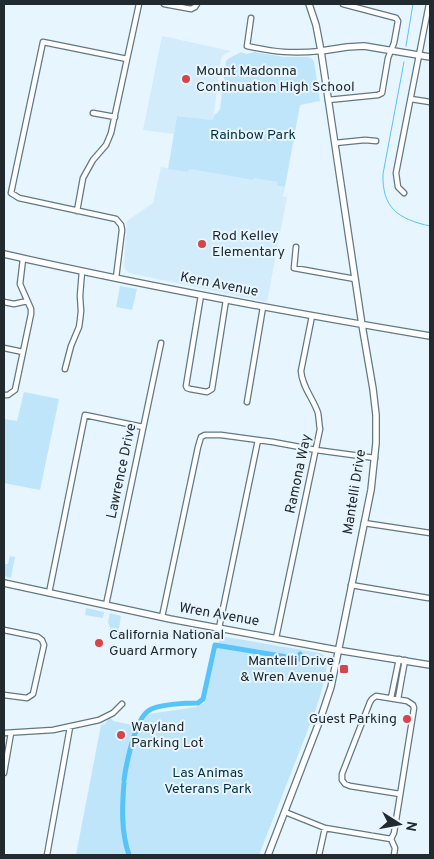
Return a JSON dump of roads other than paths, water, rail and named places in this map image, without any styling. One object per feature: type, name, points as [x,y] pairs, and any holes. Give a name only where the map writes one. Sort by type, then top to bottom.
[{"type":"street","points":[[77,210],[84,178],[93,160],[106,145],[111,133],[139,4]]},
{"type":"street","points":[[164,4],[191,9],[196,5]]},
{"type":"street","name":"Mantelli Drive","points":[[268,855],[331,687],[375,458],[375,402],[321,51],[316,25],[309,4]]},
{"type":"street","points":[[328,100],[382,93],[398,21],[396,18],[343,4]]},
{"type":"street","points":[[404,194],[398,187],[396,173],[429,4]]},
{"type":"street","points":[[251,18],[247,46],[286,53],[364,46],[430,57]]},
{"type":"street","points":[[424,29],[430,30]]},
{"type":"street","points":[[116,278],[121,225],[116,219],[19,198],[11,193],[43,42],[127,59]]},
{"type":"street","points":[[411,99],[430,102]]},
{"type":"street","points":[[94,113],[115,117]]},
{"type":"street","points":[[335,144],[365,140],[376,141]]},
{"type":"street","points":[[296,247],[294,268],[356,279]]},
{"type":"street","name":"Kern Avenue","points":[[4,254],[226,300],[430,336]]},
{"type":"street","points":[[4,395],[8,395],[15,390],[31,314],[31,308],[20,284],[23,259]]},
{"type":"street","points":[[65,369],[71,346],[79,327],[82,271]]},
{"type":"street","points":[[201,294],[187,388],[207,392],[212,389],[226,300]]},
{"type":"street","points":[[4,302],[14,304],[27,301]]},
{"type":"street","points":[[247,402],[263,307]]},
{"type":"street","name":"Ramona Way","points":[[276,638],[320,429],[318,412],[303,383],[302,377],[312,316]]},
{"type":"street","name":"Lawrence Drive","points":[[106,605],[161,343]]},
{"type":"street","points":[[4,348],[23,352]]},
{"type":"street","points":[[49,593],[85,415],[143,427]]},
{"type":"street","points":[[162,617],[201,437],[221,435],[375,458]]},
{"type":"street","points":[[219,628],[258,440]]},
{"type":"street","points":[[364,523],[430,533]]},
{"type":"street","name":"Wren Avenue","points":[[4,584],[219,628],[337,650],[430,664]]},
{"type":"street","points":[[350,585],[428,598]]},
{"type":"street","points":[[4,630],[38,637],[42,640],[44,648],[33,694],[30,697],[24,698],[4,695]]},
{"type":"street","points":[[392,698],[402,660]]},
{"type":"street","points":[[398,699],[402,660]]},
{"type":"street","points":[[394,855],[395,848],[391,840],[394,833],[414,708],[410,702],[378,696],[372,699],[342,774],[343,782],[350,786],[400,794]]},
{"type":"street","points":[[4,733],[53,730],[99,720],[113,713],[122,704]]},
{"type":"street","points":[[47,855],[70,727]]},
{"type":"street","points":[[4,773],[10,733]]},
{"type":"street","points":[[285,812],[325,828],[391,840]]},
{"type":"street","points":[[319,855],[325,828]]},
{"type":"waterway","points":[[406,46],[413,4]]},
{"type":"waterway","points":[[404,62],[383,174],[383,186],[389,204],[394,210],[409,220],[430,226]]},
{"type":"waterway","points":[[124,780],[135,733],[143,716],[148,711],[165,705],[198,703],[203,699],[215,645],[299,659],[300,654]]},
{"type":"waterway","points":[[124,783],[123,828],[129,855]]},
{"type":"place","name":"Mount Madonna Continuation High School","points":[[186,79]]},
{"type":"place","name":"Rod Kelley Elementary","points":[[202,244]]},
{"type":"place","name":"California National Guard Armory","points":[[99,643]]},
{"type":"place","name":"Mantelli Drive & Wren Avenue","points":[[344,669]]},
{"type":"place","name":"Guest Parking","points":[[407,719]]},
{"type":"place","name":"Wayland Parking Lot","points":[[121,735]]},
{"type":"park label","name":"Rainbow Park","points":[[253,135]]},
{"type":"park label","name":"Las Animas Veterans Park","points":[[208,782]]}]
